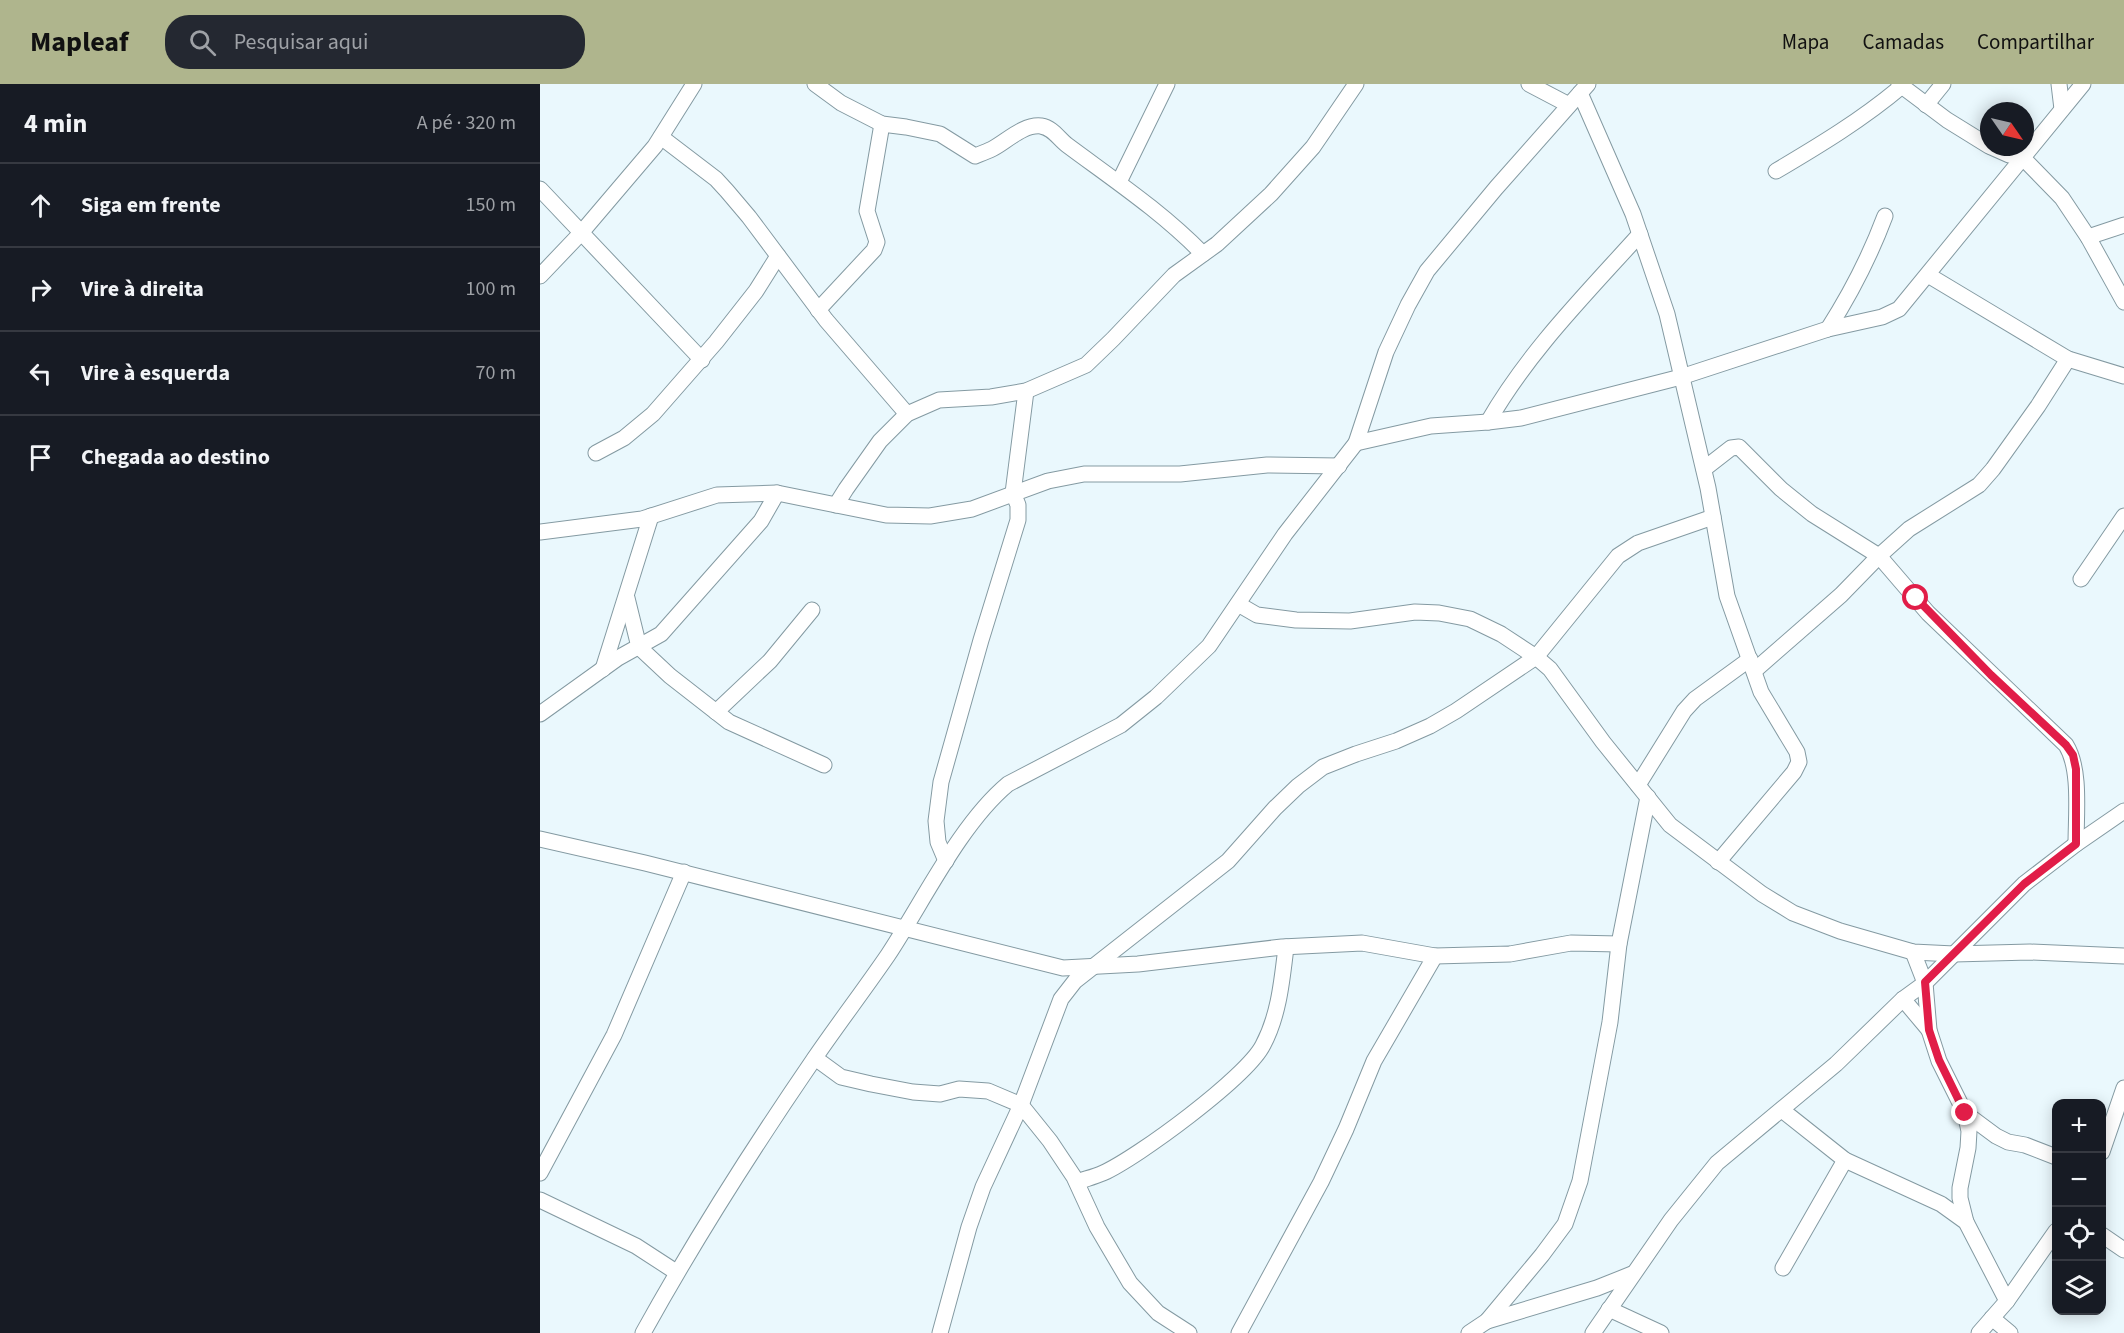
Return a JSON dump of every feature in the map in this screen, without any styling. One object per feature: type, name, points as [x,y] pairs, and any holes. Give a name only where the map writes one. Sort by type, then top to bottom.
[{"type":"street","points":[[540,276],[581,233],[662,137],[693,84]]},
{"type":"street","points":[[815,84],[841,104],[882,124],[940,134],[975,156],[1029,128],[1041,126],[1053,131],[1065,143],[1119,182],[1180,231],[1203,254]]},
{"type":"street","points":[[1119,182],[1167,84]]},
{"type":"street","points":[[836,505],[880,441],[907,414],[939,400],[991,397],[1026,391],[1086,365],[1174,275],[1203,254],[1271,194],[1306,155],[1356,84]]},
{"type":"street","points":[[1529,84],[1569,105]]},
{"type":"street","points":[[1926,105],[1943,84]]},
{"type":"street","points":[[2059,84],[2062,110]]},
{"type":"street","points":[[1356,443],[1431,426],[1488,423],[1521,418],[1681,377],[1828,329],[1882,317],[1899,309],[2083,84]]},
{"type":"street","points":[[1776,171],[1827,141],[1877,107],[1900,85],[1947,120],[1980,140]]},
{"type":"street","points":[[643,1333],[702,1229],[815,1058],[905,928],[979,813],[994,795],[1008,784],[1121,725],[1156,697],[1209,646],[1285,534],[1356,443],[1386,352],[1427,271],[1584,88],[1633,214],[1667,314],[1704,469],[1727,596],[1761,692],[1797,752],[1799,762],[1794,772],[1718,862]]},
{"type":"street","points":[[818,310],[862,265],[877,243],[867,211],[882,124]]},
{"type":"street","points":[[662,137],[716,179],[748,217],[818,310],[907,414]]},
{"type":"street","points":[[2012,156],[2022,159],[2041,174],[2062,198],[2088,237],[2124,302]]},
{"type":"street","points":[[540,189],[702,360]]},
{"type":"street","points":[[1828,329],[1855,285],[1885,216]]},
{"type":"street","points":[[2088,237],[2124,225]]},
{"type":"street","points":[[1488,423],[1507,390],[1531,358],[1562,320],[1640,234]]},
{"type":"street","points":[[596,453],[624,438],[653,414],[702,360],[756,291],[778,256]]},
{"type":"street","points":[[1928,275],[2068,359],[2124,376]]},
{"type":"street","points":[[1638,785],[1673,728],[1695,699],[1752,665],[1840,594],[1908,529],[1980,485],[2038,406],[2068,359]]},
{"type":"street","points":[[946,861],[938,842],[936,821],[941,782],[1018,520],[1018,505],[1013,493],[1026,391]]},
{"type":"street","points":[[1704,469],[1731,448],[1739,447],[1781,489],[1812,514],[1879,556],[1928,613],[2066,745],[2073,755],[2076,769],[2076,844]]},
{"type":"street","points":[[540,532],[642,519],[717,495],[777,493],[886,515],[930,516],[972,509],[1048,481],[1084,474],[1180,474],[1267,465],[1339,466]]},
{"type":"street","points":[[540,714],[603,669],[661,634],[761,520],[777,493]]},
{"type":"street","points":[[603,669],[651,516]]},
{"type":"street","points":[[2081,579],[2124,516]]},
{"type":"street","points":[[940,1333],[969,1227],[983,1187],[1021,1105],[1061,999],[1075,981],[1228,861],[1275,808],[1323,767],[1430,726],[1536,657],[1618,556],[1638,543],[1713,517]]},
{"type":"street","points":[[627,598],[639,646],[670,676],[729,722],[824,765]]},
{"type":"street","points":[[1238,604],[1257,615],[1296,620],[1350,621],[1415,612],[1439,613],[1470,619],[1501,634],[1550,669],[1670,825],[1762,894],[1793,913],[1840,931],[1913,952],[1954,954],[2030,952],[2124,956]]},
{"type":"street","points":[[716,712],[770,661],[812,610]]},
{"type":"street","points":[[1469,1333],[1487,1321],[1521,1282],[1565,1224],[1580,1182],[1610,1022],[1619,944],[1648,797]]},
{"type":"street","points":[[1593,1333],[1671,1220],[1717,1163],[1836,1064],[1925,982],[2024,884],[2124,811]]},
{"type":"street","points":[[540,838],[1063,968],[1092,968],[1286,947],[1362,943],[1435,956],[1510,954],[1572,943],[1619,944]]},
{"type":"street","points":[[540,1173],[614,1035],[684,872]]},
{"type":"street","points":[[1077,1182],[1104,1173],[1149,1144],[1218,1093],[1248,1064],[1262,1048],[1270,1030],[1280,988],[1286,947]]},
{"type":"street","points":[[1913,952],[1925,982],[1929,1030],[1939,1060],[1965,1113],[1969,1131],[1960,1198],[1966,1222],[2007,1301]]},
{"type":"street","points":[[1239,1333],[1321,1182],[1346,1130],[1374,1061],[1435,956]]},
{"type":"street","points":[[1904,999],[1929,1030]]},
{"type":"street","points":[[815,1058],[841,1077],[861,1082],[913,1092],[940,1094],[959,1089],[988,1091],[1021,1105],[1050,1141],[1077,1182],[1097,1227],[1130,1283],[1158,1313],[1189,1333]]},
{"type":"street","points":[[2106,1140],[2124,1088]]},
{"type":"street","points":[[1782,1110],[1845,1160],[1931,1199],[1966,1222]]},
{"type":"street","points":[[1965,1113],[2008,1142],[2052,1155]]},
{"type":"street","points":[[1783,1268],[1845,1160]]},
{"type":"street","points":[[540,1200],[636,1246],[676,1272]]},
{"type":"street","points":[[1979,1333],[2007,1301],[2052,1237]]},
{"type":"street","points":[[2106,1238],[2124,1250]]},
{"type":"street","points":[[1487,1321],[1597,1288],[1632,1274]]},
{"type":"street","points":[[1521,1282],[1533,1307]]},
{"type":"street","points":[[1597,1288],[1611,1305],[1661,1333]]},
{"type":"street","points":[[1992,1318],[2010,1333]]},
{"type":"route","points":[[1916,598],[1928,613],[1991,675],[2066,745],[2073,755],[2076,769],[2076,844],[2024,884],[1925,982],[1929,1030],[1939,1060],[1965,1113]]}]
